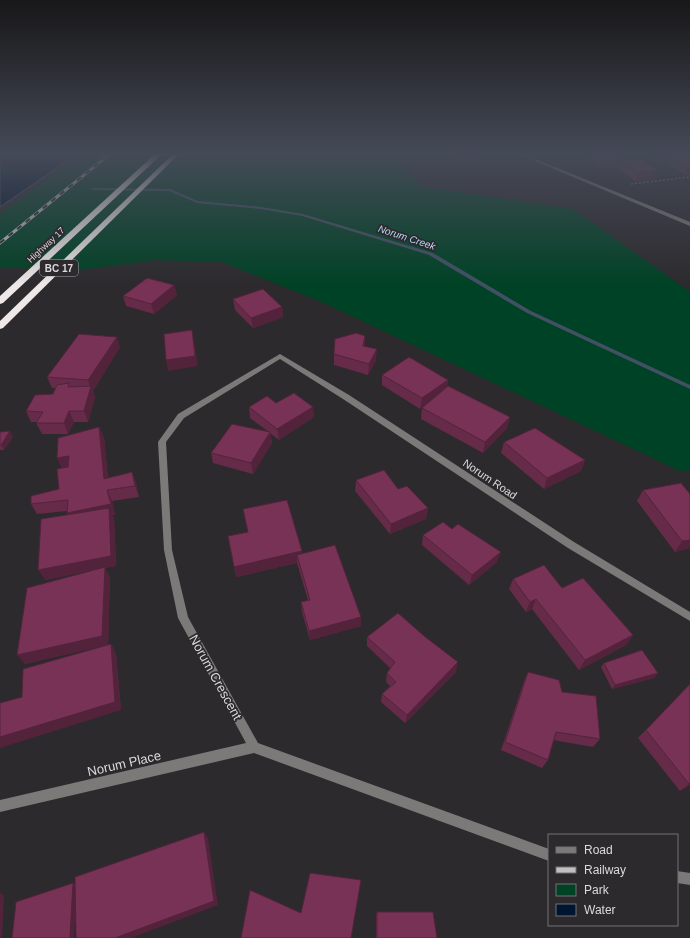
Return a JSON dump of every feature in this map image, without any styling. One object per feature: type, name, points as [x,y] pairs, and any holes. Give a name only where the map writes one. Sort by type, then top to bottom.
[{"type":"highway","name":"Highway 17","points":[[0,301],[112,198]]},
{"type":"highway","name":"BC 17","points":[[0,326],[132,198]]},
{"type":"street","points":[[628,198],[690,224]]},
{"type":"street","name":"Norum Road","points":[[280,356],[346,397],[570,545],[690,617]]},
{"type":"street","name":"Norum Crescent","points":[[254,747],[183,618],[168,550],[162,442],[181,416],[280,356]]},
{"type":"street","points":[[254,747],[548,856]]},
{"type":"street","name":"Norum Place","points":[[0,806],[254,747]]},
{"type":"street","points":[[678,877],[690,878]]},
{"type":"green space","points":[[22,198],[498,198],[573,209],[690,292],[690,470],[680,471],[324,303],[222,262],[155,260],[86,269],[0,268],[0,214]]},
{"type":"water","points":[[0,198],[13,198],[0,207]]},
{"type":"building","points":[[147,278],[174,285],[151,304],[123,296]]},
{"type":"building","points":[[263,289],[282,307],[251,318],[233,299]]},
{"type":"building","points":[[192,330],[195,356],[166,360],[164,334]]},
{"type":"building","points":[[356,333],[365,336],[363,346],[377,349],[369,364],[334,354],[335,339]]},
{"type":"building","points":[[79,334],[117,337],[88,380],[47,377]]},
{"type":"building","points":[[409,357],[448,380],[422,398],[382,375]]},
{"type":"building","points":[[69,383],[68,387],[91,386],[84,411],[69,411],[64,423],[36,423],[43,412],[26,411],[35,395],[53,394],[57,385]]},
{"type":"building","points":[[448,386],[510,417],[485,442],[422,408]]},
{"type":"building","points":[[294,393],[313,407],[277,429],[249,407],[267,396],[276,403]]},
{"type":"building","points":[[232,424],[270,432],[251,463],[211,453]]},
{"type":"building","points":[[99,427],[104,479],[132,472],[135,486],[107,490],[111,504],[67,513],[68,500],[31,504],[31,496],[59,489],[57,469],[68,467],[69,456],[57,458],[58,438]]},
{"type":"building","points":[[535,428],[585,460],[547,478],[504,442]]},
{"type":"building","points":[[10,431],[1,445],[0,445],[0,432]]},
{"type":"building","points":[[384,470],[398,489],[407,486],[428,508],[391,524],[356,480]]},
{"type":"building","points":[[681,483],[690,494],[690,540],[682,541],[643,490]]},
{"type":"building","points":[[287,500],[302,551],[234,567],[228,536],[248,532],[243,509]]},
{"type":"building","points":[[109,508],[111,556],[38,570],[41,519]]},
{"type":"building","points":[[443,522],[452,529],[458,524],[501,552],[472,575],[423,535]]},
{"type":"building","points":[[335,545],[361,617],[309,631],[301,602],[310,600],[297,555]]},
{"type":"building","points":[[544,565],[562,588],[583,578],[633,635],[585,660],[536,599],[530,602],[513,579]]},
{"type":"building","points":[[105,567],[102,636],[17,655],[27,588]]},
{"type":"building","points":[[398,613],[424,636],[458,662],[407,715],[382,694],[396,682],[387,673],[395,662],[367,637]]},
{"type":"building","points":[[111,644],[115,702],[0,737],[0,703],[22,697],[23,669]]},
{"type":"building","points":[[642,650],[658,673],[615,685],[604,663]]},
{"type":"building","points":[[528,672],[559,680],[562,692],[596,696],[600,739],[556,732],[548,760],[505,742]]},
{"type":"building","points":[[690,684],[690,783],[689,784],[646,730]]},
{"type":"building","points":[[204,832],[214,901],[115,938],[76,938],[75,877]]},
{"type":"building","points":[[310,873],[361,880],[351,938],[241,938],[250,890],[301,913]]},
{"type":"building","points":[[73,883],[70,938],[12,938],[16,902]]},
{"type":"building","points":[[377,912],[433,912],[437,938],[377,938]]},
{"type":"waterway","name":"Norum Creek","points":[[187,198],[197,202],[261,208],[303,215],[431,254],[529,312],[690,387]]},
{"type":"railway","points":[[0,243],[56,198]]}]
